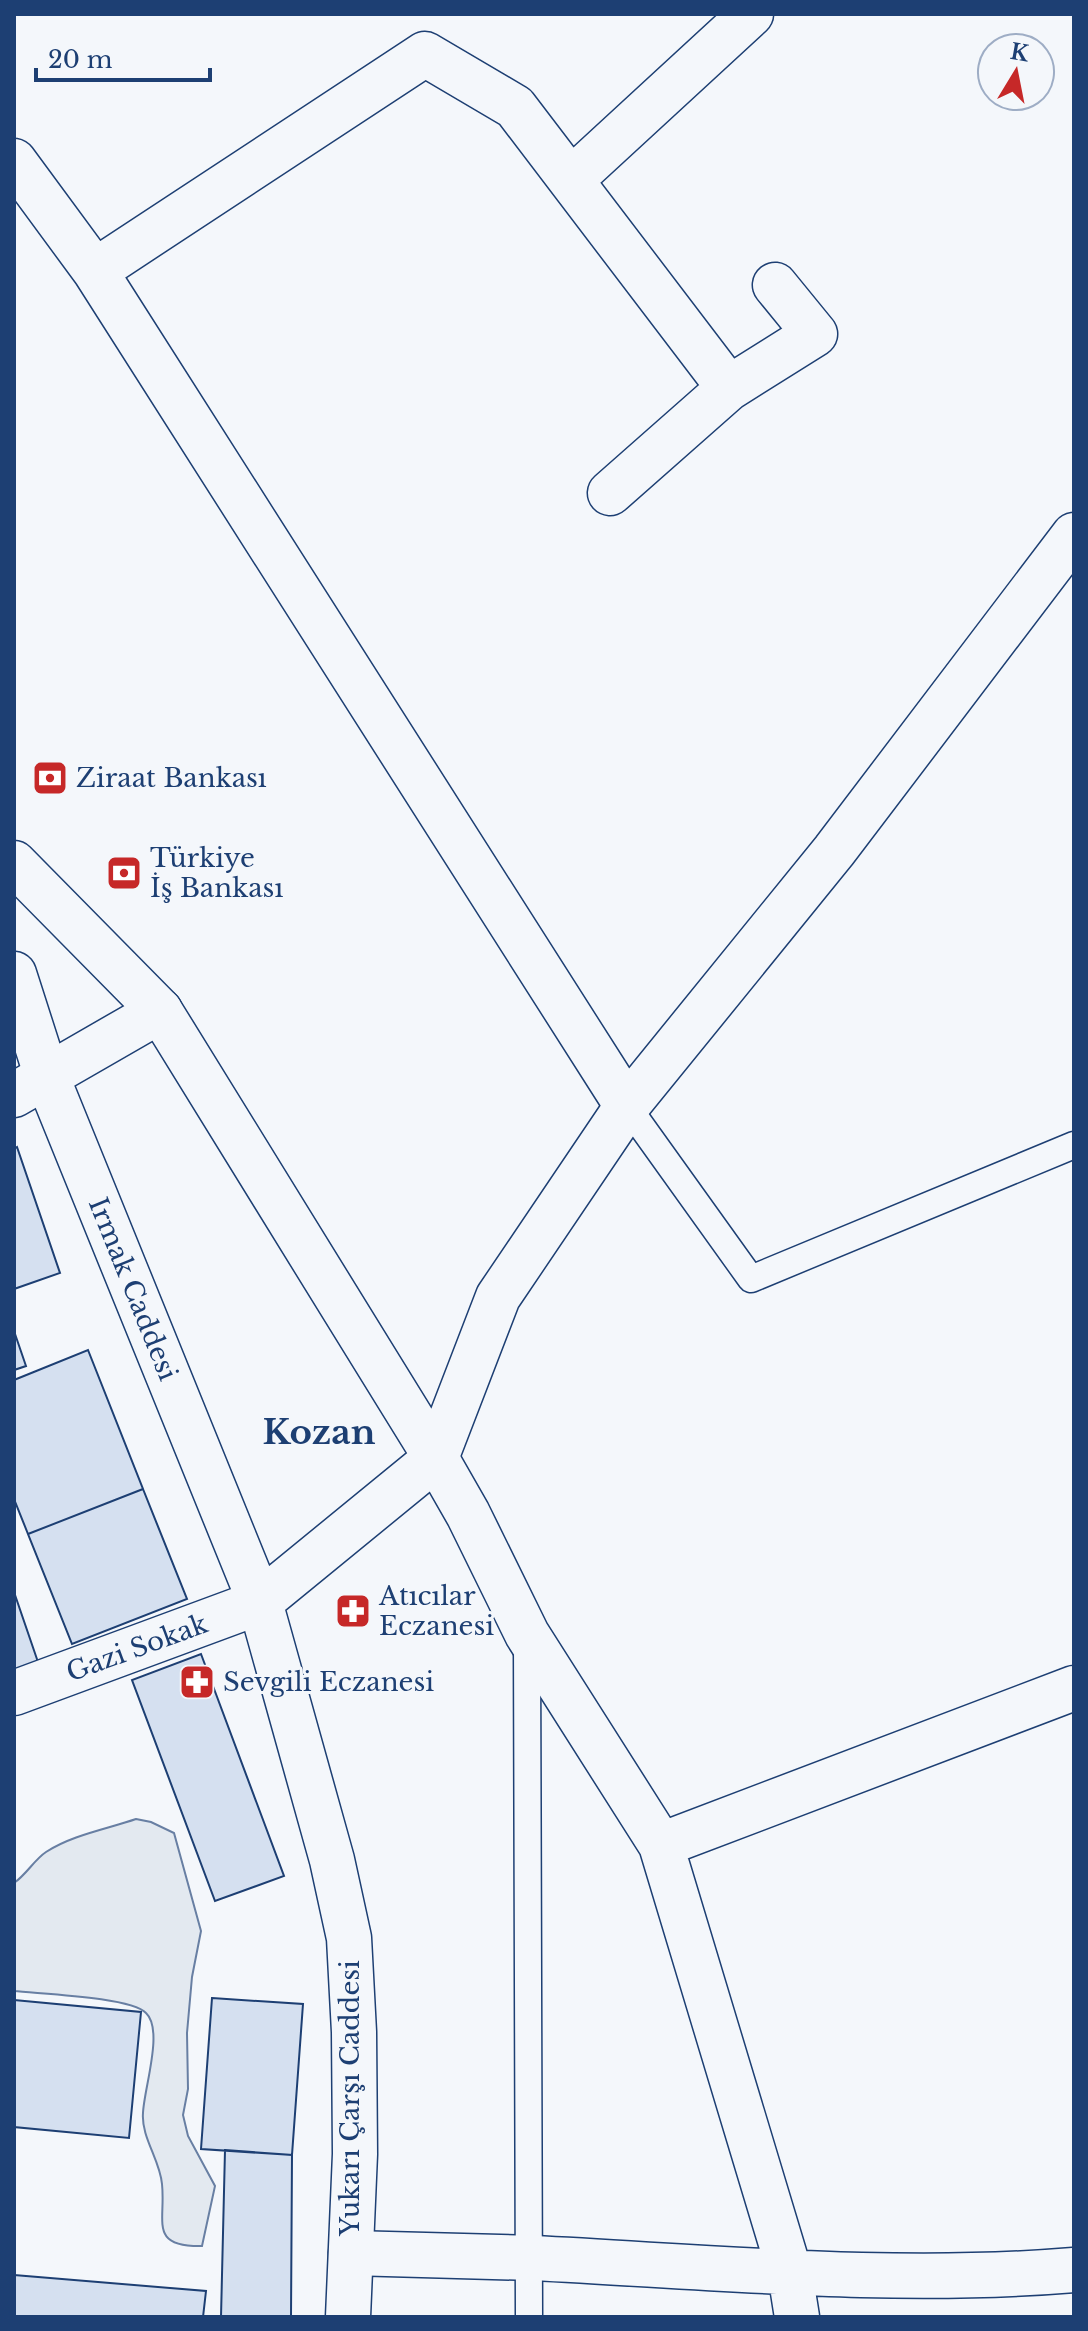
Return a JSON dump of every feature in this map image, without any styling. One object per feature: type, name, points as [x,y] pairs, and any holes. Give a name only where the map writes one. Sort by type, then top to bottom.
[{"type":"street","points":[[573,178],[751,14]]},
{"type":"street","points":[[95,271],[425,54],[515,107],[573,178],[729,388]]},
{"type":"street","points":[[14,161],[95,271],[627,1106]]},
{"type":"street","points":[[610,493],[729,388],[815,334],[775,285]]},
{"type":"street","points":[[436,1458],[498,1297],[627,1106],[834,851],[1074,535]]},
{"type":"street","points":[[14,863],[160,1011],[436,1458],[468,1514],[527,1634],[661,1845],[790,2273],[797,2317]]},
{"type":"street","name":"Irmak Caddesi","points":[[14,974],[30,1086],[260,1602]]},
{"type":"street","points":[[30,1086],[160,1011]]},
{"type":"street","name":"Gazi Sokak","points":[[14,1693],[260,1602],[436,1458]]},
{"type":"street","name":"Yukarı Çarşı Caddesi","points":[[260,1602],[332,1860],[349,1938],[354,2032],[348,2317]]},
{"type":"street","points":[[661,1845],[1074,1688]]},
{"type":"street","points":[[351,2253],[531,2258],[790,2273],[1013,2275],[1074,2270]]},
{"type":"lane","points":[[627,1106],[751,1279],[1074,1145]]},
{"type":"lane","points":[[527,1634],[529,2317]]},
{"type":"shaded area","points":[[136,1819],[174,1833],[201,1931],[192,1977],[187,2033],[188,2089],[183,2115],[188,2136],[215,2186],[202,2246],[174,2242],[163,2229],[161,2175],[143,2122],[153,2046],[151,2021],[146,2013],[123,2003],[14,1991],[14,1883],[42,1855],[56,1846]]},
{"type":"building","points":[[17,1147],[60,1273],[14,1289],[14,1149]]},
{"type":"building","points":[[14,1331],[26,1366],[14,1370]]},
{"type":"building","points":[[88,1350],[143,1489],[28,1534],[14,1499],[14,1380]]},
{"type":"building","points":[[143,1489],[187,1599],[72,1644],[28,1534]]},
{"type":"building","points":[[14,1592],[39,1665],[14,1673]]},
{"type":"building","points":[[201,1654],[284,1876],[215,1901],[132,1680]]},
{"type":"building","points":[[212,1998],[303,2004],[292,2155],[201,2149]]},
{"type":"building","points":[[14,2000],[141,2012],[129,2138],[14,2127]]},
{"type":"building","points":[[225,2150],[292,2155],[291,2317],[221,2317]]},
{"type":"building","points":[[14,2275],[206,2291],[203,2317],[14,2317]]},
{"type":"place","name":"Ziraat Bankası","points":[[50,778]]},
{"type":"place","name":"Türkiye İş Bankası","points":[[124,873]]},
{"type":"place","name":"Atıcılar Eczanesi","points":[[353,1611]]},
{"type":"place","name":"Sevgili Eczanesi","points":[[197,1682]]},
{"type":"district","name":"Kozan","points":[[319,1432]]}]
